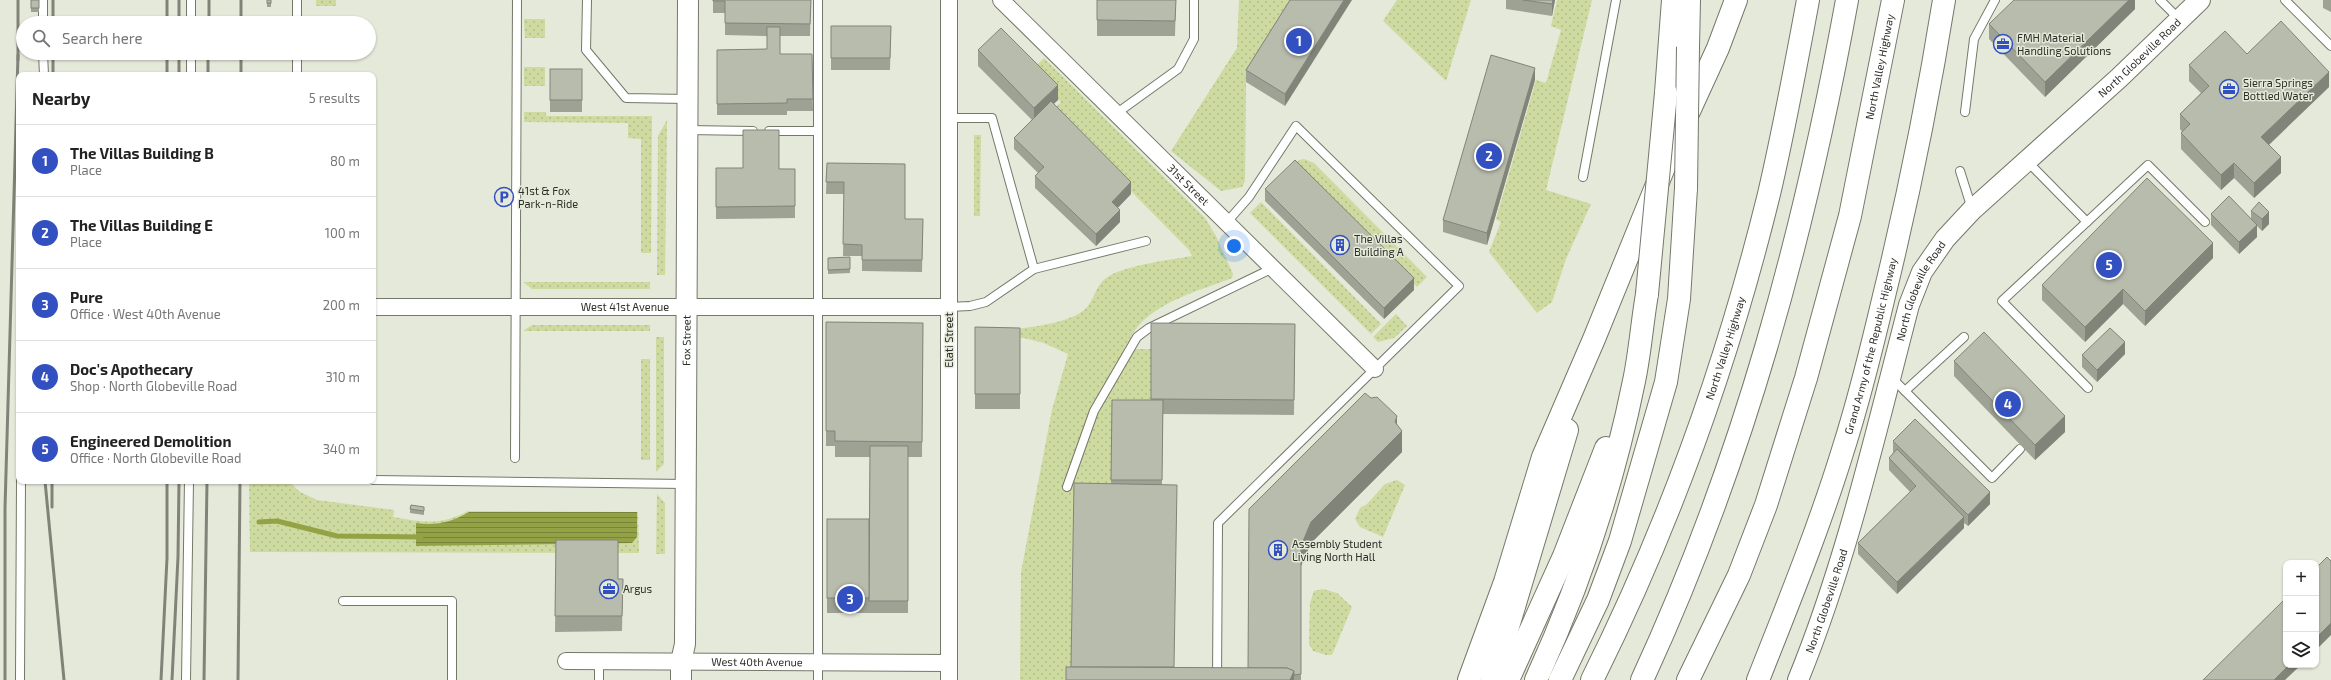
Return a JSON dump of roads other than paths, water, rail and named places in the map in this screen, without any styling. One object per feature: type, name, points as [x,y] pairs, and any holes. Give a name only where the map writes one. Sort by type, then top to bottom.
[{"type":"highway","points":[[1536,680],[1575,590],[1608,491],[1635,379],[1647,294],[1666,93],[1673,0]]},
{"type":"highway","points":[[1560,680],[1598,600],[1620,541],[1666,382],[1680,291],[1686,188],[1689,0]]},
{"type":"highway","points":[[1469,680],[1500,596],[1543,457],[1594,339],[1669,155],[1712,62],[1736,0]]},
{"type":"highway","name":"North Valley Highway","points":[[1592,680],[1625,613],[1655,544],[1720,365],[1769,194],[1808,0]]},
{"type":"highway","points":[[1642,680],[1699,549],[1738,438],[1762,361],[1805,208],[1818,152],[1847,0]]},
{"type":"highway","name":"North Valley Highway","points":[[1688,680],[1739,575],[1766,505],[1806,378],[1839,261],[1858,180],[1893,0]]},
{"type":"highway","name":"Grand Army of the Republic Highway","points":[[1758,680],[1812,541],[1839,464],[1868,360],[1915,163],[1931,86],[1944,0]]},
{"type":"highway","points":[[1508,680],[1564,556],[1587,500],[1625,392],[1642,324]]},
{"type":"highway","points":[[1492,680],[1594,339]]},
{"type":"street","name":"Fox Street","points":[[681,671],[685,644],[688,0]]},
{"type":"street","name":"Elati Street","points":[[949,0],[949,680]]},
{"type":"street","name":"31st Street","points":[[1001,0],[1375,368]]},
{"type":"street","name":"North Globeville Road","points":[[1798,680],[1815,639],[1843,550],[1909,305],[1922,272],[1945,239],[1972,210],[2120,78],[2200,0]]},
{"type":"street","name":"West 41st Avenue","points":[[376,307],[949,307]]},
{"type":"street","name":"West 40th Avenue","points":[[566,661],[599,661],[681,671],[818,662],[949,662]]},
{"type":"lane","points":[[43,0],[43,16]]},
{"type":"lane","points":[[191,0],[191,16]]},
{"type":"lane","points":[[297,0],[297,16]]},
{"type":"lane","points":[[515,458],[517,0]]},
{"type":"lane","points":[[587,0],[586,50],[626,98],[687,99]]},
{"type":"lane","points":[[818,0],[818,680]]},
{"type":"lane","points":[[1117,113],[1178,69],[1194,39],[1194,0]]},
{"type":"lane","points":[[1583,177],[1616,0]]},
{"type":"lane","points":[[1965,112],[1974,39],[1995,0]]},
{"type":"lane","points":[[2160,0],[2180,20]]},
{"type":"lane","points":[[2285,0],[2331,46]]},
{"type":"lane","points":[[44,60],[44,72]]},
{"type":"lane","points":[[191,60],[191,72]]},
{"type":"lane","points":[[297,60],[297,72]]},
{"type":"lane","points":[[949,118],[992,118],[1034,269]]},
{"type":"lane","points":[[1217,680],[1218,523],[1459,286],[1296,126],[1249,197],[1227,222]]},
{"type":"lane","points":[[687,130],[818,131]]},
{"type":"lane","points":[[2027,161],[2087,222]]},
{"type":"lane","points":[[2088,388],[2002,301],[2148,165],[2205,222]]},
{"type":"lane","points":[[1960,171],[1972,210]]},
{"type":"lane","points":[[949,307],[970,306],[986,302],[1034,269],[1146,241]]},
{"type":"lane","points":[[1066,487],[1094,411],[1137,337],[1149,328],[1274,268]]},
{"type":"lane","points":[[1905,392],[1964,337]]},
{"type":"lane","points":[[1890,377],[1992,478],[2020,449]]},
{"type":"lane","points":[[376,480],[686,484]]},
{"type":"lane","points":[[20,680],[21,484]]},
{"type":"lane","points":[[186,680],[189,484]]},
{"type":"lane","points":[[342,601],[452,601],[452,680]]},
{"type":"lane","points":[[598,680],[599,661]]},
{"type":"waterway","points":[[259,522],[277,521],[337,536],[421,537]]},
{"type":"railway","points":[[18,0],[18,16]]},
{"type":"railway","points":[[53,0],[53,16]]},
{"type":"railway","points":[[167,0],[167,16]]},
{"type":"railway","points":[[179,0],[179,16]]},
{"type":"railway","points":[[209,0],[209,16]]},
{"type":"railway","points":[[241,0],[241,16]]},
{"type":"railway","points":[[18,60],[18,72]]},
{"type":"railway","points":[[53,60],[53,72]]},
{"type":"railway","points":[[167,60],[167,72]]},
{"type":"railway","points":[[179,60],[179,72]]},
{"type":"railway","points":[[208,60],[208,72]]},
{"type":"railway","points":[[241,60],[241,72]]},
{"type":"railway","points":[[5,680],[5,508],[16,125]]},
{"type":"railway","points":[[45,484],[64,680]]},
{"type":"railway","points":[[52,484],[52,507]]},
{"type":"railway","points":[[161,680],[167,558],[167,484]]},
{"type":"railway","points":[[172,680],[178,557],[179,484]]},
{"type":"railway","points":[[204,680],[207,484]]},
{"type":"railway","points":[[238,680],[240,484]]},
{"type":"place","name":"The Villas Building B","points":[[1299,41]]},
{"type":"place","name":"FMH Material Handling Solutions","points":[[2003,44]]},
{"type":"place","name":"Sierra Springs Bottled Water","points":[[2229,89]]},
{"type":"place","name":"The Villas Building E","points":[[1489,156]]},
{"type":"place","name":"41st & Fox Park-n-Ride","points":[[504,197]]},
{"type":"place","name":"The Villas Building A","points":[[1340,245]]},
{"type":"place","name":"Engineered Demolition","points":[[2109,265]]},
{"type":"place","name":"Doc's Apothecary","points":[[2008,404]]},
{"type":"place","name":"Assembly Student Living North Hall","points":[[1278,550]]},
{"type":"place","name":"Argus","points":[[609,589]]},
{"type":"place","name":"Pure","points":[[850,599]]}]
